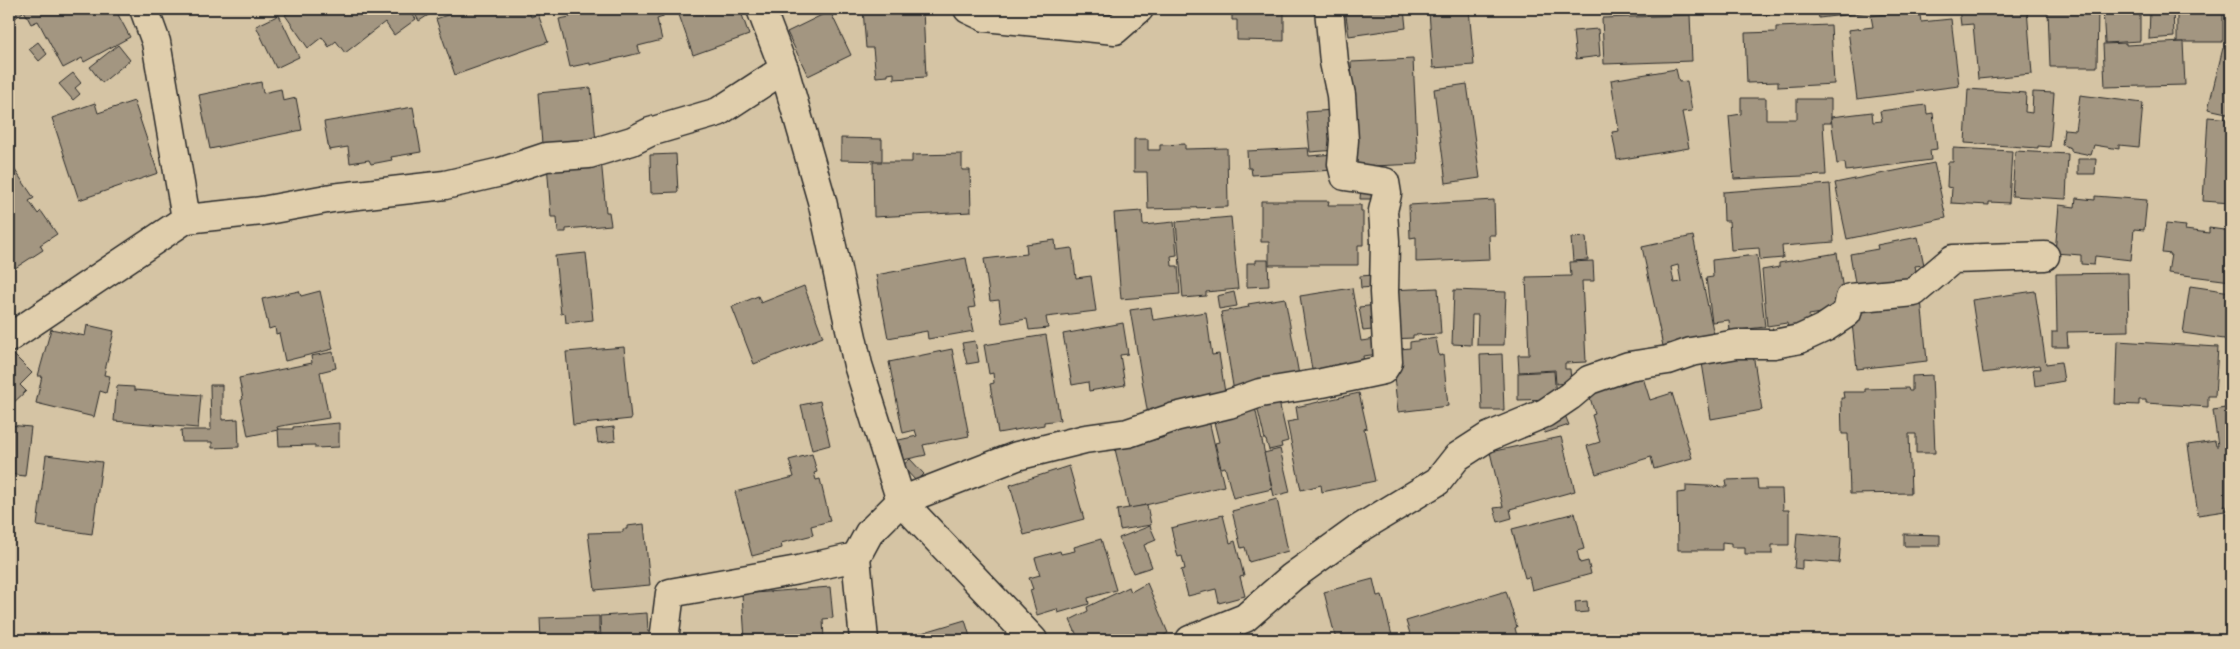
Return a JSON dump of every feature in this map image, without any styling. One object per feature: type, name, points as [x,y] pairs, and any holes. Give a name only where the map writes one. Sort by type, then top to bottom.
[{"type":"street","points":[[144,9],[156,42],[186,219]]},
{"type":"street","points":[[761,9],[784,68],[822,201],[858,365],[900,501],[1033,640]]},
{"type":"street","points":[[968,9],[985,18],[1115,30],[1139,9]]},
{"type":"street","points":[[864,640],[856,556],[869,533],[900,501],[1017,456],[1085,439],[1128,433],[1229,404],[1260,393],[1322,383],[1383,370],[1388,362],[1385,307],[1386,241],[1384,211],[1387,194],[1385,182],[1345,176],[1342,164],[1344,140],[1341,95],[1334,62],[1329,9]]},
{"type":"street","points":[[9,338],[186,219],[262,211],[332,198],[445,184],[501,172],[546,157],[589,154],[632,141],[650,132],[718,112],[784,68]]},
{"type":"street","points":[[1190,640],[1244,618],[1292,577],[1357,530],[1438,481],[1457,457],[1488,437],[1545,412],[1570,396],[1589,380],[1629,366],[1668,360],[1691,352],[1737,344],[1774,344],[1800,339],[1826,327],[1847,313],[1850,298],[1914,292],[1954,259],[2045,256]]},
{"type":"street","points":[[664,640],[670,593],[798,570],[856,556]]},
{"type":"building","points":[[9,9],[20,9],[23,12],[9,23]]},
{"type":"building","points":[[23,9],[101,9],[104,14],[115,9],[130,37],[84,62],[82,58],[63,68],[38,21],[31,24]]},
{"type":"building","points":[[294,9],[408,9],[416,19],[394,35],[385,22],[345,53],[336,41],[329,47],[322,37],[308,48],[285,15]]},
{"type":"building","points":[[412,9],[427,9],[430,14],[419,21]]},
{"type":"building","points":[[464,9],[528,9],[531,17],[538,14],[548,42],[455,75],[436,19]]},
{"type":"building","points":[[568,9],[661,9],[663,17],[657,19],[662,40],[638,46],[640,53],[590,65],[590,63],[570,67],[559,19],[570,17]]},
{"type":"building","points":[[677,9],[740,9],[749,35],[693,55]]},
{"type":"building","points":[[863,9],[923,9],[926,77],[894,79],[894,73],[888,74],[888,76],[876,77],[873,48],[866,48]]},
{"type":"building","points":[[1232,9],[1284,9],[1284,41],[1237,40],[1237,20],[1232,20]]},
{"type":"building","points":[[1345,9],[1404,9],[1406,28],[1349,36]]},
{"type":"building","points":[[1469,9],[1474,65],[1433,68],[1429,11]]},
{"type":"building","points":[[1729,9],[1787,9],[1788,14],[1729,15]]},
{"type":"building","points":[[1817,9],[1919,9],[1921,22],[1951,19],[1959,86],[1857,99],[1848,30],[1873,27],[1871,16],[1886,14],[1885,10],[1819,18]]},
{"type":"building","points":[[1959,9],[2027,9],[2032,74],[1978,79],[1973,24],[1961,25]]},
{"type":"building","points":[[2048,9],[2098,9],[2097,67],[2050,67]]},
{"type":"building","points":[[2103,9],[2140,9],[2140,41],[2105,43]]},
{"type":"building","points":[[2150,9],[2173,9],[2174,37],[2149,39]]},
{"type":"building","points":[[2177,9],[2223,9],[2223,42],[2177,42]]},
{"type":"building","points":[[830,11],[851,55],[808,76],[787,32]]},
{"type":"building","points":[[279,15],[299,57],[276,68],[256,26]]},
{"type":"building","points":[[1690,15],[1692,61],[1604,64],[1602,18]]},
{"type":"building","points":[[1831,25],[1834,84],[1778,87],[1778,82],[1747,83],[1745,33],[1776,32],[1776,27]]},
{"type":"building","points":[[1598,29],[1600,56],[1576,59],[1573,31]]},
{"type":"building","points":[[38,42],[47,54],[39,61],[29,49]]},
{"type":"building","points":[[2183,42],[2185,85],[2105,87],[2103,44],[2126,43],[2126,45]]},
{"type":"building","points":[[118,45],[130,60],[102,83],[90,67]]},
{"type":"building","points":[[2223,48],[2231,50],[2231,114],[2208,109]]},
{"type":"building","points":[[1413,59],[1418,164],[1351,167],[1353,103],[1351,62]]},
{"type":"building","points":[[1676,69],[1679,82],[1687,81],[1692,111],[1682,112],[1689,148],[1617,160],[1612,132],[1619,131],[1611,80]]},
{"type":"building","points":[[73,73],[81,83],[75,88],[80,94],[73,100],[59,84]]},
{"type":"building","points":[[261,82],[263,93],[281,89],[283,101],[296,98],[302,130],[210,149],[199,95]]},
{"type":"building","points":[[1467,84],[1480,178],[1446,183],[1434,89]]},
{"type":"building","points":[[591,88],[596,142],[568,145],[567,141],[542,144],[538,93]]},
{"type":"building","points":[[1968,89],[2026,93],[2025,112],[2032,113],[2033,92],[2054,93],[2050,147],[2038,146],[2038,148],[1965,143]]},
{"type":"building","points":[[2080,95],[2143,103],[2139,147],[2119,145],[2119,149],[2094,145],[2091,155],[2071,151],[2071,148],[2062,145],[2064,129],[2075,130]]},
{"type":"building","points":[[1741,98],[1766,98],[1766,119],[1797,119],[1797,99],[1831,99],[1831,123],[1823,123],[1826,175],[1734,179],[1729,116],[1741,114]]},
{"type":"building","points":[[134,101],[158,173],[79,200],[52,118],[95,103],[98,113]]},
{"type":"building","points":[[1926,105],[1927,114],[1933,113],[1937,149],[1930,150],[1931,160],[1846,171],[1845,163],[1837,164],[1831,117],[1872,112],[1873,122],[1882,121],[1880,111]]},
{"type":"building","points":[[413,107],[421,152],[391,157],[392,160],[371,164],[369,160],[350,163],[348,147],[329,150],[324,122]]},
{"type":"building","points":[[1333,110],[1337,150],[1310,152],[1306,112]]},
{"type":"building","points":[[2208,117],[2231,119],[2231,203],[2203,201]]},
{"type":"building","points":[[841,138],[882,139],[882,161],[841,160]]},
{"type":"building","points":[[1134,139],[1148,139],[1148,150],[1160,150],[1160,145],[1185,144],[1185,149],[1227,148],[1228,207],[1148,209],[1147,172],[1134,172]]},
{"type":"building","points":[[1308,148],[1309,156],[1334,154],[1334,170],[1252,175],[1251,168],[1248,168],[1247,151]]},
{"type":"building","points":[[1953,148],[2012,151],[2009,203],[1989,202],[1989,205],[1951,203],[1952,188],[1947,187],[1948,162],[1953,162]]},
{"type":"building","points":[[2015,151],[2068,154],[2066,199],[2012,196]]},
{"type":"building","points":[[676,154],[678,192],[651,193],[650,155]]},
{"type":"building","points":[[962,154],[962,170],[970,170],[971,212],[874,217],[873,162],[912,162],[912,155]]},
{"type":"building","points":[[601,159],[606,212],[609,212],[611,225],[566,229],[566,232],[558,232],[557,217],[551,217],[547,163]]},
{"type":"building","points":[[2078,159],[2096,159],[2095,174],[2078,174]]},
{"type":"building","points":[[10,163],[34,198],[29,201],[38,214],[41,211],[57,234],[40,245],[43,250],[9,272]]},
{"type":"building","points":[[1934,163],[1946,218],[1847,239],[1835,183]]},
{"type":"building","points":[[1830,184],[1834,242],[1782,246],[1783,258],[1760,260],[1759,248],[1731,250],[1729,221],[1724,221],[1723,192]]},
{"type":"building","points":[[1361,187],[1382,199],[1360,199]]},
{"type":"building","points":[[2095,196],[2147,200],[2144,230],[2134,229],[2131,260],[2095,256],[2094,265],[2081,264],[2081,255],[2055,253],[2059,205],[2075,207],[2076,198],[2095,200]]},
{"type":"building","points":[[1494,200],[1495,235],[1489,235],[1490,259],[1416,262],[1416,237],[1410,238],[1409,205]]},
{"type":"building","points":[[1261,201],[1329,201],[1328,205],[1361,205],[1361,211],[1363,211],[1363,245],[1358,245],[1358,265],[1269,265],[1269,242],[1261,242]]},
{"type":"building","points":[[1142,211],[1143,225],[1174,222],[1177,255],[1171,256],[1172,266],[1178,266],[1180,294],[1121,299],[1114,213]]},
{"type":"building","points":[[1231,217],[1238,289],[1206,292],[1206,296],[1183,298],[1176,222]]},
{"type":"building","points":[[2166,224],[2186,226],[2185,230],[2209,233],[2209,228],[2231,231],[2231,281],[2168,273],[2171,254],[2162,253]]},
{"type":"building","points":[[1693,236],[1714,335],[1663,346],[1642,247]],"holes":[[[1678,265],[1681,282],[1674,283],[1671,267]]]},
{"type":"building","points":[[1586,237],[1588,260],[1573,261],[1571,238]]},
{"type":"building","points":[[1918,237],[1924,265],[1915,266],[1919,285],[1857,294],[1850,254],[1878,249],[1877,245]]},
{"type":"building","points":[[1055,240],[1056,250],[1072,248],[1076,278],[1091,276],[1096,311],[1046,317],[1048,328],[1029,330],[1027,319],[1002,323],[999,300],[990,301],[984,259],[1027,254],[1026,244]]},
{"type":"building","points":[[586,253],[593,320],[566,323],[565,313],[561,314],[555,256]]},
{"type":"building","points":[[1837,253],[1846,309],[1809,315],[1811,327],[1788,331],[1787,323],[1767,326],[1762,270],[1779,267],[1779,263]]},
{"type":"building","points":[[1757,255],[1765,327],[1730,331],[1729,320],[1712,322],[1706,278],[1713,277],[1712,260]]},
{"type":"building","points":[[966,258],[975,307],[969,308],[974,331],[928,339],[927,331],[888,338],[876,275]]},
{"type":"building","points":[[1256,260],[1268,260],[1269,286],[1247,287],[1247,263],[1256,263]]},
{"type":"building","points":[[1593,261],[1594,281],[1582,281],[1586,362],[1565,363],[1565,369],[1570,369],[1571,380],[1567,380],[1567,383],[1556,384],[1555,370],[1519,372],[1518,355],[1529,355],[1526,277],[1571,276],[1570,262]]},
{"type":"building","points":[[2128,273],[2129,331],[2067,332],[2068,347],[2052,347],[2052,332],[2057,332],[2056,274]]},
{"type":"building","points":[[1374,275],[1374,287],[1361,288],[1360,276]]},
{"type":"building","points":[[804,286],[823,337],[754,364],[732,307],[758,296],[761,303]]},
{"type":"building","points":[[2190,286],[2231,292],[2231,340],[2183,333]]},
{"type":"building","points":[[1352,288],[1361,341],[1376,339],[1379,354],[1363,356],[1365,368],[1313,376],[1300,296]]},
{"type":"building","points":[[1438,288],[1441,334],[1413,335],[1413,338],[1391,339],[1388,290]]},
{"type":"building","points":[[1454,290],[1506,292],[1504,345],[1477,345],[1478,315],[1472,315],[1471,345],[1452,344]]},
{"type":"building","points":[[299,291],[301,296],[320,291],[333,349],[285,361],[279,333],[276,334],[275,327],[269,329],[262,299]]},
{"type":"building","points":[[2035,291],[2046,364],[2061,362],[2064,381],[2035,386],[2033,369],[2041,369],[2040,365],[1983,373],[1972,300]]},
{"type":"building","points":[[1234,292],[1237,306],[1219,309],[1217,296]]},
{"type":"building","points":[[1285,298],[1299,375],[1234,392],[1221,312],[1249,307],[1248,304]]},
{"type":"building","points":[[1921,299],[1927,361],[1857,369],[1850,305]]},
{"type":"building","points":[[1377,305],[1381,329],[1363,331],[1359,307]]},
{"type":"building","points":[[1151,307],[1153,320],[1206,312],[1212,355],[1219,354],[1226,399],[1148,415],[1130,310]]},
{"type":"building","points":[[1123,323],[1128,354],[1120,355],[1125,385],[1089,391],[1088,382],[1072,385],[1063,334]]},
{"type":"building","points":[[87,325],[114,331],[104,375],[110,376],[106,393],[100,391],[94,417],[36,403],[42,376],[38,376],[51,329],[85,336]]},
{"type":"building","points":[[1046,335],[1060,420],[1044,422],[1044,425],[998,433],[990,384],[994,383],[993,373],[989,374],[984,345]]},
{"type":"building","points":[[1436,338],[1439,356],[1443,355],[1448,406],[1398,412],[1391,350],[1410,348],[1410,342]]},
{"type":"building","points":[[975,341],[979,362],[967,364],[962,343]]},
{"type":"building","points":[[2117,341],[2218,347],[2215,396],[2208,396],[2208,407],[2146,403],[2146,400],[2139,400],[2139,405],[2115,404]]},
{"type":"building","points":[[624,347],[631,419],[573,425],[566,352]]},
{"type":"building","points":[[952,349],[969,436],[923,445],[926,455],[903,460],[899,440],[917,436],[915,430],[903,433],[889,362]]},
{"type":"building","points":[[333,352],[336,368],[320,372],[329,418],[281,426],[277,427],[278,430],[248,436],[239,378],[312,363],[311,356]]},
{"type":"building","points":[[1502,354],[1504,410],[1482,410],[1480,355]]},
{"type":"building","points":[[1753,354],[1762,410],[1711,419],[1702,363]]},
{"type":"building","points":[[14,355],[32,373],[20,385],[26,391],[10,406],[9,361]]},
{"type":"building","points":[[1554,371],[1556,399],[1518,400],[1518,373]]},
{"type":"building","points":[[1641,371],[1650,400],[1672,393],[1692,458],[1654,469],[1651,457],[1596,474],[1587,446],[1600,442],[1592,415],[1595,414],[1587,388]]},
{"type":"building","points":[[1932,375],[1935,453],[1916,453],[1916,434],[1909,434],[1911,493],[1850,494],[1848,434],[1842,434],[1841,398],[1844,398],[1843,392],[1865,392],[1865,389],[1908,388],[1909,391],[1912,391],[1912,376]]},
{"type":"building","points":[[210,385],[222,385],[222,420],[238,419],[239,447],[212,448],[212,442],[182,442],[181,430],[211,430]]},
{"type":"building","points":[[117,386],[134,387],[134,390],[201,395],[198,428],[114,421]]},
{"type":"building","points":[[1277,393],[1288,441],[1281,443],[1282,447],[1269,450],[1255,398]]},
{"type":"building","points":[[1359,393],[1367,428],[1364,429],[1375,481],[1322,492],[1321,485],[1301,490],[1287,422],[1298,420],[1296,407]]},
{"type":"building","points":[[820,401],[830,445],[812,450],[801,405]]},
{"type":"building","points":[[1255,407],[1272,489],[1233,498],[1225,467],[1221,468],[1215,443],[1219,442],[1213,418]]},
{"type":"building","points":[[2231,407],[2230,528],[2226,506],[2224,506],[2225,511],[2198,515],[2188,445],[2215,441],[2216,446],[2218,446],[2213,410]]},
{"type":"building","points":[[1565,415],[1569,425],[1545,433],[1542,422]]},
{"type":"building","points":[[1208,416],[1224,486],[1129,509],[1115,449],[1166,437],[1164,427]]},
{"type":"building","points":[[339,423],[339,447],[315,448],[315,445],[279,446],[278,429]]},
{"type":"building","points":[[9,425],[31,427],[25,476],[9,474]]},
{"type":"building","points":[[614,427],[615,441],[598,443],[596,429]]},
{"type":"building","points":[[1561,437],[1575,491],[1510,509],[1512,518],[1498,522],[1494,508],[1503,507],[1490,452]]},
{"type":"building","points":[[1280,449],[1290,492],[1274,496],[1264,453]]},
{"type":"building","points":[[812,454],[817,472],[814,473],[816,480],[820,479],[830,521],[811,526],[813,535],[781,543],[782,548],[752,556],[735,492],[794,477],[789,460]]},
{"type":"building","points":[[46,455],[102,462],[92,534],[37,526]]},
{"type":"building","points":[[910,459],[924,474],[917,482],[902,466]]},
{"type":"building","points":[[1069,466],[1084,519],[1024,535],[1010,485]]},
{"type":"building","points":[[1757,479],[1758,489],[1782,489],[1783,510],[1789,510],[1789,545],[1772,545],[1772,554],[1745,554],[1745,547],[1731,547],[1731,543],[1722,542],[1722,550],[1678,550],[1677,493],[1686,492],[1686,485],[1727,487],[1726,480]]},
{"type":"building","points":[[1277,499],[1288,551],[1249,562],[1245,547],[1241,548],[1232,511]]},
{"type":"building","points":[[1147,505],[1151,525],[1120,530],[1117,510]]},
{"type":"building","points":[[1575,513],[1584,549],[1577,551],[1580,563],[1588,561],[1591,574],[1532,590],[1529,577],[1525,578],[1512,529]]},
{"type":"building","points":[[1223,515],[1230,543],[1235,541],[1244,576],[1240,577],[1245,596],[1219,603],[1216,589],[1188,596],[1181,570],[1185,569],[1182,556],[1178,557],[1171,528]]},
{"type":"building","points":[[644,524],[650,585],[595,590],[588,533],[623,532],[623,529],[627,529],[627,526]]},
{"type":"building","points":[[1150,526],[1156,540],[1144,545],[1152,567],[1133,573],[1119,538]]},
{"type":"building","points":[[1797,533],[1841,537],[1839,563],[1802,560],[1802,569],[1794,568]]},
{"type":"building","points":[[1904,534],[1940,535],[1940,546],[1904,546]]},
{"type":"building","points":[[1101,539],[1116,590],[1088,598],[1089,604],[1058,613],[1057,609],[1037,615],[1030,590],[1033,589],[1029,578],[1040,575],[1035,558],[1060,551],[1061,554],[1075,551],[1074,547]]},
{"type":"building","points":[[1373,579],[1377,596],[1382,595],[1393,640],[1336,640],[1324,592]]},
{"type":"building","points":[[1147,583],[1168,633],[1155,640],[1079,640],[1070,620],[1088,611],[1087,607],[1129,587],[1131,592]]},
{"type":"building","points":[[830,587],[833,618],[823,619],[824,640],[745,640],[742,594]]},
{"type":"building","points":[[1506,591],[1517,627],[1515,628],[1518,640],[1412,640],[1406,621]]},
{"type":"building","points":[[1587,601],[1588,612],[1576,613],[1575,602]]},
{"type":"building","points":[[647,613],[648,632],[651,632],[651,640],[601,640],[600,616]]},
{"type":"building","points":[[599,616],[599,640],[541,640],[540,618]]},
{"type":"building","points":[[965,620],[971,640],[898,640]]}]
